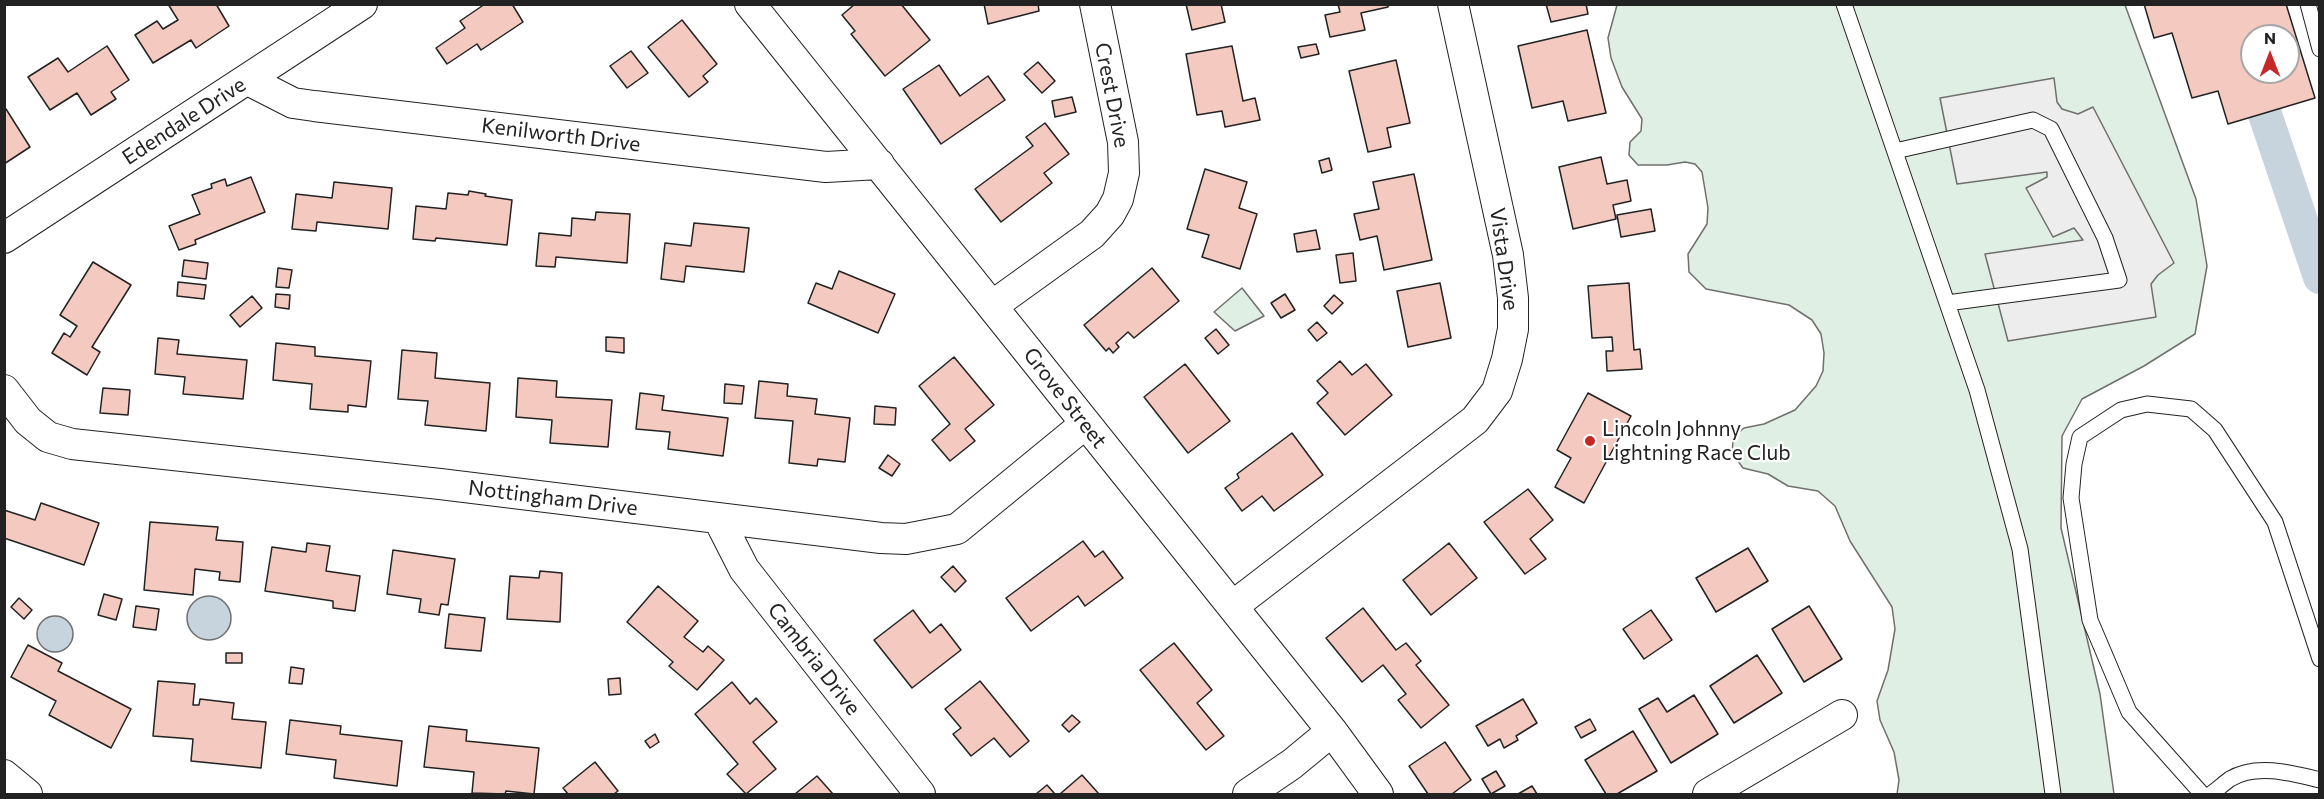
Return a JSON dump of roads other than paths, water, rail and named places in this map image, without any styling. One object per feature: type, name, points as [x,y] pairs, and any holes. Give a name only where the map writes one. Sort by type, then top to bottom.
[{"type":"street","name":"Edendale Drive","points":[[4,238],[362,4]]},
{"type":"street","name":"Grove Street","points":[[750,4],[1233,606],[1332,731],[1378,795]]},
{"type":"street","name":"Crest Drive","points":[[992,306],[1092,234],[1109,216],[1118,199],[1124,173],[1123,142],[1095,4]]},
{"type":"street","name":"Vista Drive","points":[[1233,606],[1475,420],[1497,391],[1513,330],[1513,298],[1508,255],[1453,4]]},
{"type":"street","name":"Kenilworth Drive","points":[[248,80],[293,103],[314,106],[826,167],[879,164]]},
{"type":"street","name":"Nottingham Drive","points":[[4,390],[28,421],[48,437],[72,444],[402,479],[880,538],[906,539],[957,529],[1085,424]]},
{"type":"street","name":"Cambria Drive","points":[[718,518],[744,569],[920,795]]},
{"type":"street","points":[[1708,795],[1842,715]]},
{"type":"street","points":[[1248,795],[1292,764],[1332,731]]},
{"type":"street","points":[[4,775],[27,795]]},
{"type":"lane","points":[[1844,4],[1977,390],[2019,549],[2053,795]]},
{"type":"lane","points":[[2308,4],[2319,49]]},
{"type":"lane","points":[[1895,151],[2033,120],[2051,129],[2105,238],[2119,280],[1947,303]]},
{"type":"lane","points":[[2202,795],[2129,712],[2090,620],[2071,498],[2074,464],[2080,437],[2121,410],[2147,404],[2191,409],[2215,430],[2275,522],[2319,659]]},
{"type":"lane","points":[[2211,795],[2232,778],[2251,772],[2285,771],[2319,780]]},
{"type":"waterway","points":[[2255,84],[2320,277]]},
{"type":"place","name":"Lincoln Johnny Lightning Race Club","points":[[1590,441]]}]
